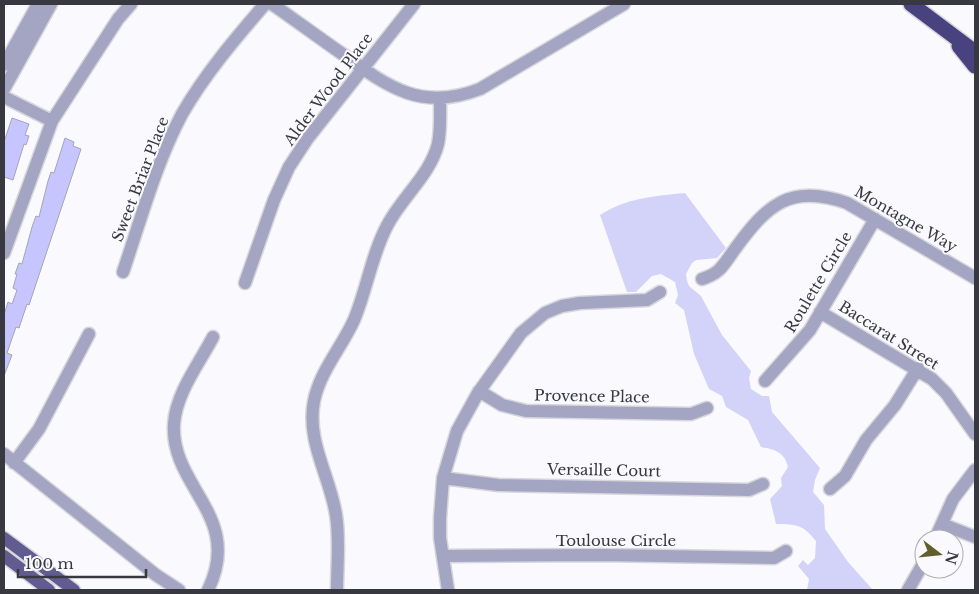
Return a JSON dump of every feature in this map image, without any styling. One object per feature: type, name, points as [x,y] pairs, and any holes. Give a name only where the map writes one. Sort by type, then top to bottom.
[{"type":"highway","points":[[911,4],[975,52]]},
{"type":"highway","points":[[948,31],[975,66]]},
{"type":"main road","points":[[4,538],[74,590]]},
{"type":"main road","points":[[4,556],[49,590]]},
{"type":"street","points":[[4,65],[38,4]]},
{"type":"street","points":[[4,89],[51,4]]},
{"type":"street","points":[[4,252],[52,121],[118,19],[131,4]]},
{"type":"street","name":"Sweet Briar Place","points":[[123,272],[163,157],[181,116],[211,69],[265,4]]},
{"type":"street","points":[[272,4],[363,69],[401,92],[419,97],[440,99],[462,96],[480,89],[624,4]]},
{"type":"street","name":"Alder Wood Place","points":[[245,283],[274,200],[289,167],[308,138],[414,4]]},
{"type":"street","points":[[4,98],[52,121]]},
{"type":"street","points":[[337,590],[337,517],[333,497],[314,440],[312,421],[314,402],[322,379],[354,320],[387,225],[424,174],[433,157],[440,132],[440,99]]},
{"type":"street","name":"Montagne Way","points":[[702,279],[716,274],[756,220],[770,208],[786,200],[808,195],[829,197],[847,203],[975,278]]},
{"type":"street","name":"Roulette Circle","points":[[765,381],[800,344],[875,219]]},
{"type":"street","points":[[448,590],[440,518],[444,478],[457,432],[479,391],[521,333],[545,313],[562,306],[580,303],[647,300],[660,292]]},
{"type":"street","name":"Baccarat Street","points":[[820,312],[918,368],[946,393],[975,434]]},
{"type":"street","points":[[14,463],[39,429],[88,334]]},
{"type":"street","points":[[208,590],[216,570],[217,538],[210,514],[179,457],[174,425],[181,397],[213,337]]},
{"type":"street","points":[[830,490],[845,476],[866,440],[895,405],[918,368]]},
{"type":"street","name":"Provence Place","points":[[479,391],[502,405],[526,411],[691,414],[707,408]]},
{"type":"street","points":[[4,454],[156,575],[179,590]]},
{"type":"street","points":[[939,529],[962,484],[975,470]]},
{"type":"street","name":"Versaille Court","points":[[444,478],[498,485],[749,490],[763,484]]},
{"type":"street","points":[[942,524],[975,537]]},
{"type":"street","name":"Toulouse Circle","points":[[443,556],[603,555],[774,558],[786,551]]},
{"type":"street","points":[[908,590],[914,579]]},
{"type":"shaded area","points":[[685,193],[726,248],[717,258],[696,260],[692,263],[686,274],[689,286],[701,296],[722,335],[751,371],[749,378],[751,389],[762,396],[769,396],[772,412],[820,468],[813,492],[824,505],[825,529],[848,562],[873,590],[807,590],[809,579],[798,566],[803,560],[808,565],[815,558],[816,541],[799,526],[776,524],[770,499],[782,486],[781,478],[788,467],[787,462],[778,452],[761,447],[748,420],[726,407],[722,396],[709,389],[694,354],[684,310],[675,303],[678,295],[675,282],[661,274],[652,276],[636,292],[627,292],[600,215],[630,201]]},
{"type":"building","points":[[12,118],[29,124],[25,135],[29,136],[26,145],[24,144],[13,180],[4,177],[4,142]]},
{"type":"building","points":[[65,138],[74,142],[73,146],[81,149],[29,305],[27,304],[19,328],[16,327],[7,353],[12,355],[4,376],[4,315],[8,302],[12,304],[17,290],[13,288],[17,274],[15,274],[19,263],[22,264],[32,227],[36,216],[39,217],[48,181],[51,172],[54,173]]}]
